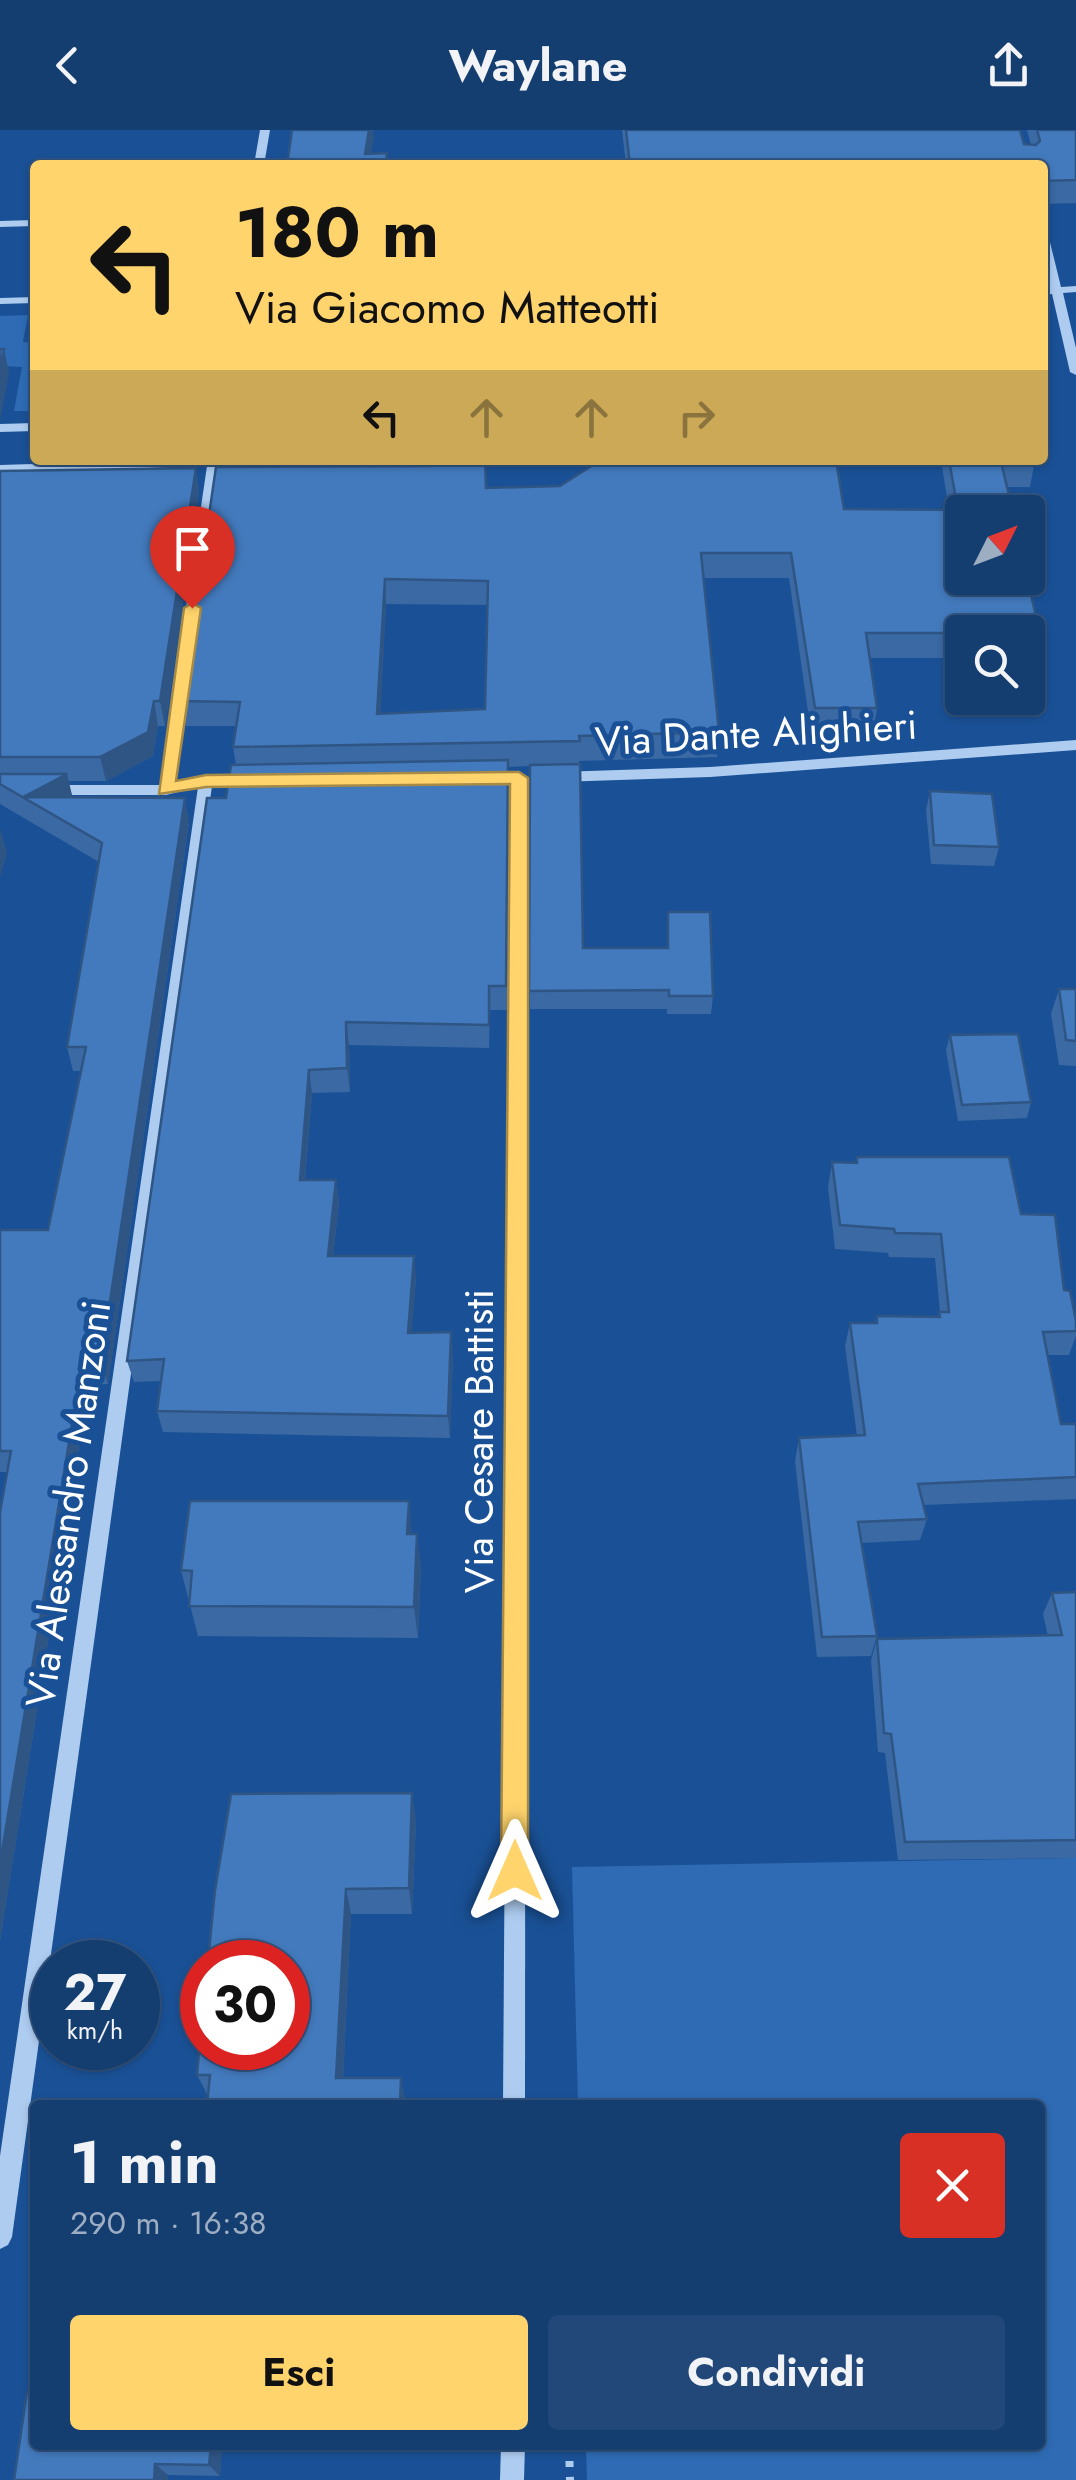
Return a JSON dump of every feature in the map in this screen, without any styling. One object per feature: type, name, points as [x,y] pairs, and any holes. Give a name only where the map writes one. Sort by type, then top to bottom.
[{"type":"street","points":[[260,160],[265,130]]},
{"type":"street","points":[[0,224],[30,223]]},
{"type":"street","points":[[1048,254],[1076,372]]},
{"type":"street","points":[[1048,291],[1076,289]]},
{"type":"street","points":[[0,301],[30,300]]},
{"type":"street","points":[[0,428],[30,427]]},
{"type":"street","points":[[0,470],[119,465]]},
{"type":"street","points":[[166,790],[213,465]]},
{"type":"street","name":"Via Dante Alighieri","points":[[498,779],[710,772],[1076,745]]},
{"type":"street","name":"Via Cesare Battisti","points":[[514,2100],[519,778]]},
{"type":"street","points":[[0,790],[166,790],[206,781],[265,781]]},
{"type":"street","name":"Via Alessandro Manzoni","points":[[0,2237],[206,781]]},
{"type":"street","points":[[512,2450],[512,2480]]},
{"type":"path","points":[[568,2450],[570,2480]]},
{"type":"shaded area","points":[[28,315],[23,342],[30,343],[30,411],[14,411],[22,367],[0,366],[0,316]]},
{"type":"shaded area","points":[[1076,1858],[1076,2480],[587,2480],[586,2450],[1045,2450],[1045,2100],[578,2100],[572,1867]]},
{"type":"building","points":[[292,130],[369,130],[365,154],[387,153],[386,160],[288,160]]},
{"type":"building","points":[[626,130],[1020,130],[1024,144],[1036,145],[1040,141],[1037,130],[1076,130],[1076,180],[1048,181],[1048,160],[629,160]]},
{"type":"building","points":[[485,465],[486,488],[560,486],[593,465],[837,465],[844,509],[945,510],[945,595],[1031,595],[1036,615],[945,615],[945,633],[866,633],[877,708],[815,708],[791,553],[701,553],[719,732],[579,736],[580,741],[233,747],[240,702],[182,701],[216,467]],"holes":[[[385,579],[488,581],[485,709],[377,714]]]},
{"type":"building","points":[[950,465],[1002,465],[1009,495],[955,495]]},
{"type":"building","points":[[196,468],[160,701],[154,701],[148,732],[100,757],[0,757],[0,471]]},
{"type":"building","points":[[508,760],[506,986],[489,986],[489,1025],[346,1022],[347,1068],[309,1070],[300,1180],[336,1180],[328,1256],[414,1256],[408,1333],[451,1332],[448,1416],[157,1411],[164,1359],[127,1361],[207,798],[226,798],[231,765]]},
{"type":"building","points":[[580,764],[583,948],[668,948],[668,912],[710,912],[713,996],[669,996],[669,990],[529,991],[530,765]]},
{"type":"building","points":[[0,774],[67,774],[23,797],[185,798],[101,1362],[82,1363],[0,1864],[0,1512],[11,1451],[0,1451],[0,1230],[48,1230],[86,1047],[67,1047],[102,843],[0,784]]},
{"type":"building","points":[[930,791],[992,794],[999,847],[934,845]]},
{"type":"building","points":[[1059,989],[1076,989],[1076,1041],[1066,1040]]},
{"type":"building","points":[[1018,1034],[1031,1102],[962,1105],[950,1035]]},
{"type":"building","points":[[857,1157],[1009,1157],[1021,1214],[1055,1215],[1064,1290],[1070,1291],[1076,1331],[1043,1332],[1061,1424],[1076,1424],[1076,1477],[918,1484],[927,1519],[858,1522],[877,1636],[822,1637],[799,1438],[865,1435],[850,1323],[877,1323],[877,1316],[940,1317],[939,1312],[949,1312],[941,1234],[895,1233],[894,1229],[840,1225],[832,1162],[857,1163]]},
{"type":"building","points":[[190,1501],[409,1501],[407,1534],[417,1534],[414,1607],[189,1606],[192,1571],[181,1570]]},
{"type":"building","points":[[1076,1592],[1076,1840],[905,1842],[891,1734],[884,1733],[877,1639],[1062,1635],[1052,1593]]},
{"type":"building","points":[[412,1793],[409,1888],[346,1889],[336,2078],[401,2078],[400,2100],[208,2100],[210,2075],[197,2075],[197,2070],[310,2070],[310,1940],[210,1940],[231,1794]]},
{"type":"building","points":[[27,2392],[30,2450],[210,2450],[209,2465],[155,2464],[154,2480],[14,2480]]},
{"type":"route","points":[[192,608],[166,790],[206,781],[519,778],[515,1871]]}]
